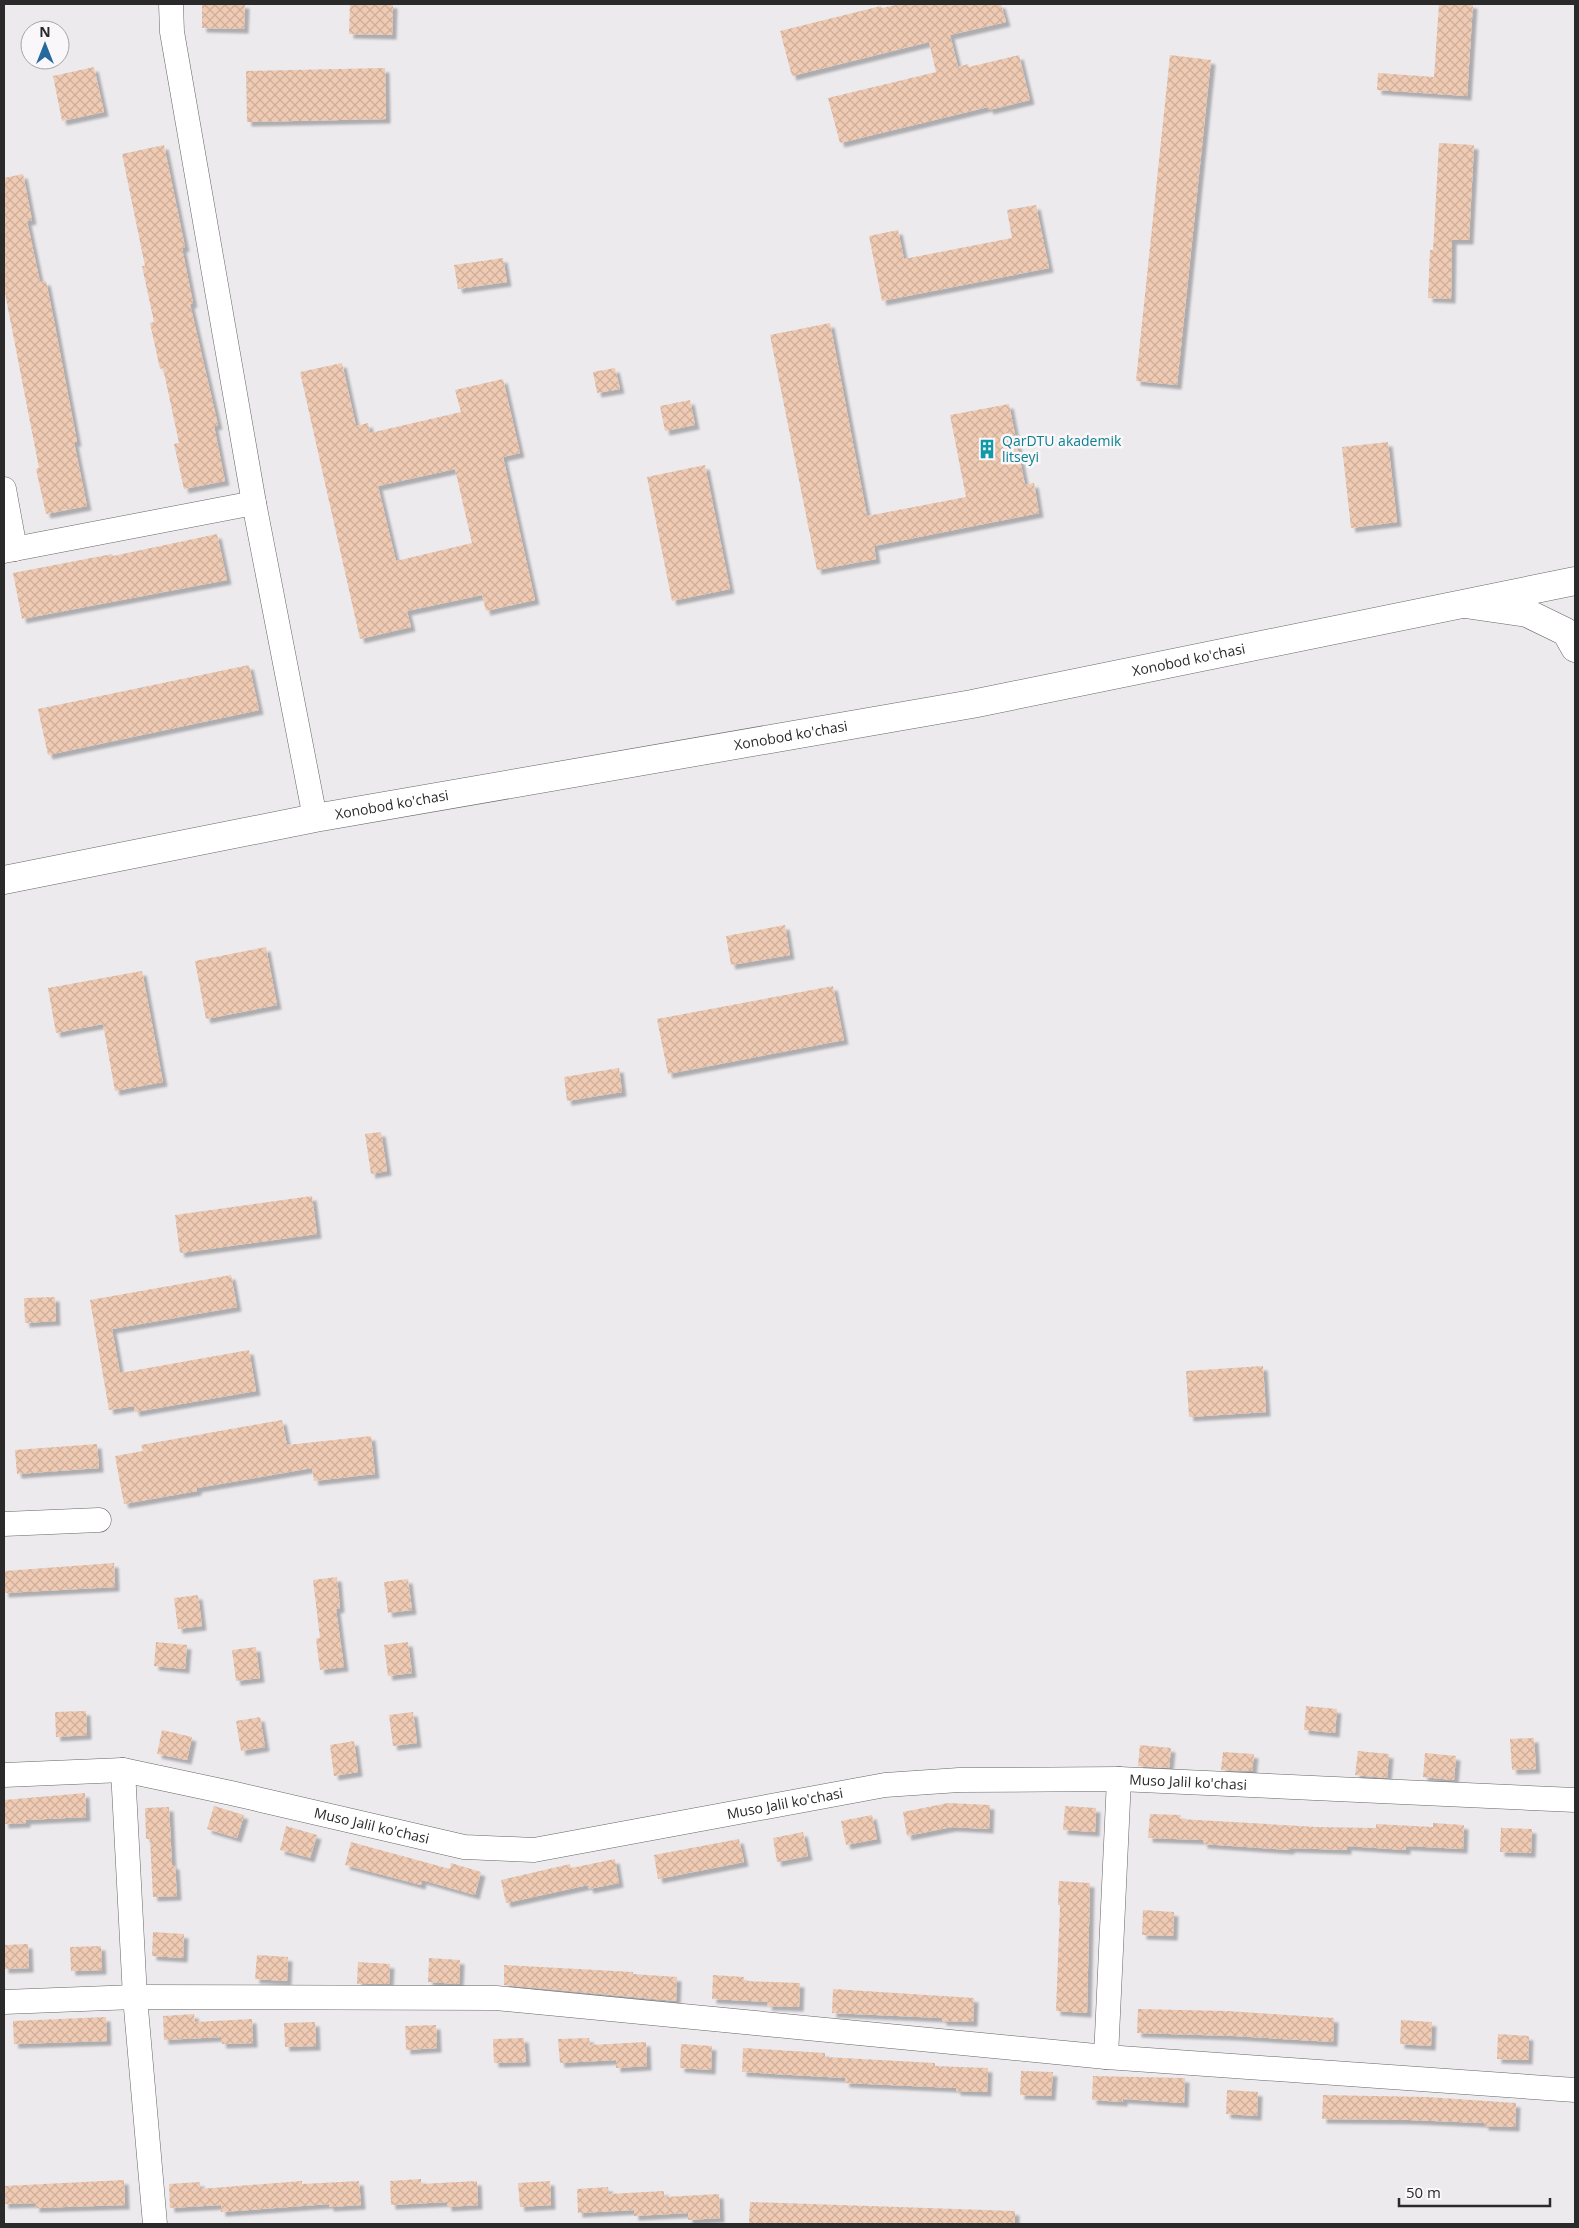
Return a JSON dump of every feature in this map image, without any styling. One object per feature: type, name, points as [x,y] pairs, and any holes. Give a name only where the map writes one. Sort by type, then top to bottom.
[{"type":"main road","name":"Xonobod ko'chasi","points":[[4,880],[315,818],[972,704],[1575,581]]},
{"type":"main road","points":[[1465,604],[1527,614],[1566,632],[1575,648]]},
{"type":"street","points":[[171,4],[172,32],[254,503],[315,818]]},
{"type":"street","points":[[4,489],[9,550],[254,503]]},
{"type":"street","points":[[4,1524],[99,1520]]},
{"type":"street","points":[[123,1770],[135,1997],[156,2224]]},
{"type":"street","name":"Muso Jalil ko'chasi","points":[[4,1775],[123,1770],[464,1847],[534,1850],[885,1785],[959,1780],[1120,1779],[1575,1800]]},
{"type":"street","points":[[1106,2057],[1120,1779]]},
{"type":"street","points":[[4,2002],[135,1997],[496,1998],[1106,2057],[1575,2090]]},
{"type":"building","points":[[202,4],[245,4],[244,29],[202,28]]},
{"type":"building","points":[[350,4],[393,4],[392,35],[349,34]]},
{"type":"building","points":[[900,4],[1001,4],[1006,22],[950,35],[958,67],[968,64],[969,67],[1019,55],[1030,100],[989,110],[988,107],[840,143],[828,98],[936,72],[929,42],[792,76],[780,31],[881,6],[882,8]]},
{"type":"building","points":[[1439,4],[1473,4],[1467,96],[1377,90],[1378,73],[1434,77]]},
{"type":"building","points":[[1170,55],[1211,60],[1177,385],[1136,381]]},
{"type":"building","points":[[94,67],[104,112],[62,121],[53,76]]},
{"type":"building","points":[[385,68],[386,119],[247,122],[246,71]]},
{"type":"building","points":[[1439,143],[1474,145],[1469,240],[1452,240],[1451,299],[1428,298],[1430,250],[1433,250]]},
{"type":"building","points":[[164,145],[185,247],[182,248],[193,303],[190,304],[218,425],[214,426],[225,481],[184,489],[174,444],[179,443],[163,368],[160,369],[150,323],[154,322],[142,266],[145,266],[122,154]]},
{"type":"building","points":[[23,174],[32,220],[27,221],[40,282],[46,281],[77,442],[74,442],[87,506],[46,514],[36,469],[39,468],[4,288],[4,178]]},
{"type":"building","points":[[1036,205],[1049,268],[882,301],[869,236],[898,230],[904,259],[1012,238],[1007,210]]},
{"type":"building","points":[[503,258],[507,282],[458,289],[454,265]]},
{"type":"building","name":"QarDTU akademik litseyi","points":[[830,323],[867,516],[966,497],[950,415],[1009,404],[1025,485],[1034,483],[1039,513],[874,546],[876,559],[817,570],[770,335]]},
{"type":"building","points":[[342,363],[356,426],[368,423],[370,433],[461,412],[455,390],[503,379],[520,453],[503,457],[535,600],[486,611],[482,595],[407,611],[411,627],[360,639],[300,372]],"holes":[[[455,469],[472,543],[396,561],[378,486]]]},
{"type":"building","points":[[615,368],[620,389],[597,393],[593,372]]},
{"type":"building","points":[[690,400],[695,425],[665,431],[660,406]]},
{"type":"building","points":[[1388,442],[1397,522],[1351,528],[1342,447]]},
{"type":"building","points":[[705,465],[730,589],[672,601],[647,477]]},
{"type":"building","points":[[217,534],[227,580],[22,619],[13,573],[112,554],[113,556]]},
{"type":"building","points":[[249,665],[259,710],[48,755],[38,709]]},
{"type":"building","points":[[785,925],[790,955],[731,965],[726,936]]},
{"type":"building","points":[[266,947],[277,1005],[206,1019],[195,961]]},
{"type":"building","points":[[142,971],[163,1082],[115,1091],[103,1024],[56,1033],[48,988]]},
{"type":"building","points":[[833,986],[844,1040],[668,1074],[657,1019]]},
{"type":"building","points":[[619,1068],[622,1092],[567,1101],[564,1077]]},
{"type":"building","points":[[381,1132],[387,1171],[371,1174],[365,1134]]},
{"type":"building","points":[[312,1196],[317,1234],[180,1253],[175,1215]]},
{"type":"building","points":[[231,1275],[237,1307],[112,1329],[120,1373],[249,1350],[256,1391],[135,1412],[134,1406],[109,1410],[90,1300]]},
{"type":"building","points":[[55,1297],[56,1321],[25,1323],[24,1298]]},
{"type":"building","points":[[1263,1366],[1266,1412],[1189,1417],[1186,1371]]},
{"type":"building","points":[[282,1420],[287,1445],[371,1436],[375,1474],[314,1481],[312,1468],[197,1488],[197,1491],[124,1504],[115,1456],[143,1451],[141,1445]]},
{"type":"building","points":[[97,1444],[99,1468],[17,1474],[15,1450]]},
{"type":"building","points":[[114,1563],[115,1587],[4,1593],[4,1571]]},
{"type":"building","points":[[337,1577],[340,1608],[336,1609],[344,1667],[320,1670],[316,1639],[320,1638],[313,1580]]},
{"type":"building","points":[[408,1579],[412,1610],[388,1613],[384,1582]]},
{"type":"building","points":[[198,1595],[202,1626],[178,1629],[174,1598]]},
{"type":"building","points":[[156,1642],[187,1645],[185,1669],[154,1666]]},
{"type":"building","points":[[408,1642],[412,1673],[388,1676],[384,1645]]},
{"type":"building","points":[[256,1647],[260,1678],[236,1681],[232,1650]]},
{"type":"building","points":[[1306,1706],[1337,1709],[1335,1733],[1304,1730]]},
{"type":"building","points":[[86,1711],[87,1735],[56,1737],[55,1712]]},
{"type":"building","points":[[413,1712],[417,1743],[393,1746],[389,1715]]},
{"type":"building","points":[[260,1717],[265,1747],[241,1751],[236,1721]]},
{"type":"building","points":[[162,1730],[192,1737],[187,1760],[157,1754]]},
{"type":"building","points":[[1534,1738],[1536,1769],[1512,1770],[1510,1739]]},
{"type":"building","points":[[354,1741],[358,1772],[334,1776],[330,1745]]},
{"type":"building","points":[[1140,1745],[1171,1748],[1169,1768],[1138,1766]]},
{"type":"building","points":[[1358,1751],[1389,1754],[1387,1778],[1355,1775]]},
{"type":"building","points":[[1223,1752],[1254,1754],[1252,1771],[1221,1770]]},
{"type":"building","points":[[1425,1753],[1456,1756],[1454,1780],[1423,1777]]},
{"type":"building","points":[[85,1793],[86,1817],[26,1820],[26,1823],[4,1824],[4,1800]]},
{"type":"building","points":[[948,1803],[990,1805],[989,1829],[952,1827],[907,1836],[903,1812]]},
{"type":"building","points":[[214,1806],[244,1815],[237,1838],[207,1829]]},
{"type":"building","points":[[1065,1806],[1096,1808],[1095,1832],[1063,1830]]},
{"type":"building","points":[[169,1807],[172,1865],[175,1865],[177,1896],[153,1897],[150,1839],[146,1839],[145,1808]]},
{"type":"building","points":[[1150,1814],[1181,1815],[1180,1819],[1317,1827],[1376,1828],[1376,1824],[1433,1827],[1433,1823],[1464,1825],[1463,1849],[1406,1846],[1406,1850],[1347,1846],[1347,1850],[1290,1848],[1290,1850],[1203,1844],[1203,1840],[1148,1838]]},
{"type":"building","points":[[872,1815],[877,1839],[846,1845],[841,1821]]},
{"type":"building","points":[[286,1826],[317,1835],[310,1858],[280,1850]]},
{"type":"building","points":[[1501,1828],[1532,1829],[1531,1853],[1500,1852]]},
{"type":"building","points":[[803,1832],[808,1856],[777,1862],[773,1838]]},
{"type":"building","points":[[739,1839],[744,1862],[658,1879],[654,1855]]},
{"type":"building","points":[[351,1842],[450,1869],[451,1863],[481,1872],[475,1895],[422,1880],[421,1885],[345,1865]]},
{"type":"building","points":[[615,1859],[619,1883],[589,1889],[588,1885],[506,1903],[501,1880],[570,1864],[571,1868]]},
{"type":"building","points":[[1059,1881],[1090,1883],[1087,2013],[1056,2011],[1060,1905],[1058,1905]]},
{"type":"building","points":[[1143,1910],[1174,1912],[1173,1936],[1142,1935]]},
{"type":"building","points":[[153,1932],[184,1934],[183,1958],[152,1956]]},
{"type":"building","points":[[28,1944],[29,1968],[4,1969],[4,1945]]},
{"type":"building","points":[[101,1946],[102,1970],[71,1971],[70,1947]]},
{"type":"building","points":[[257,1955],[288,1957],[287,1981],[255,1979]]},
{"type":"building","points":[[429,1958],[460,1960],[459,1984],[428,1982]]},
{"type":"building","points":[[358,1962],[390,1964],[389,1984],[357,1984]]},
{"type":"building","points":[[504,1965],[633,1972],[633,1974],[677,1977],[676,2001],[504,1985]]},
{"type":"building","points":[[713,1975],[744,1977],[744,1981],[800,1983],[799,2007],[767,2006],[768,2002],[712,1999]]},
{"type":"building","points":[[833,1989],[974,1998],[973,2022],[942,2021],[942,2018],[832,2013]]},
{"type":"building","points":[[1138,2009],[1227,2011],[1334,2018],[1333,2042],[1137,2033]]},
{"type":"building","points":[[194,2014],[195,2022],[252,2019],[253,2043],[222,2044],[221,2037],[164,2040],[163,2016]]},
{"type":"building","points":[[106,2017],[107,2041],[14,2044],[13,2021]]},
{"type":"building","points":[[1401,2020],[1432,2022],[1431,2046],[1400,2044]]},
{"type":"building","points":[[315,2022],[316,2046],[285,2047],[284,2023]]},
{"type":"building","points":[[436,2025],[437,2048],[406,2050],[405,2026]]},
{"type":"building","points":[[1498,2034],[1529,2036],[1528,2060],[1497,2059]]},
{"type":"building","points":[[524,2038],[526,2062],[494,2063],[493,2039]]},
{"type":"building","points":[[589,2038],[590,2045],[646,2042],[647,2066],[616,2068],[616,2060],[560,2063],[558,2039]]},
{"type":"building","points":[[681,2044],[712,2046],[711,2070],[680,2068]]},
{"type":"building","points":[[743,2048],[825,2053],[825,2057],[935,2063],[935,2066],[988,2068],[987,2092],[956,2091],[956,2088],[845,2083],[845,2078],[742,2072]]},
{"type":"building","points":[[1021,2071],[1053,2072],[1051,2096],[1020,2095]]},
{"type":"building","points":[[1093,2076],[1185,2078],[1184,2103],[1123,2099],[1123,2102],[1092,2100]]},
{"type":"building","points":[[1227,2090],[1258,2092],[1257,2116],[1226,2114]]},
{"type":"building","points":[[1323,2095],[1427,2097],[1516,2103],[1515,2127],[1484,2126],[1484,2123],[1322,2119]]},
{"type":"building","points":[[421,2179],[421,2184],[477,2181],[478,2205],[447,2207],[447,2202],[391,2205],[390,2181]]},
{"type":"building","points":[[124,2180],[125,2205],[35,2208],[35,2203],[4,2204],[4,2186]]},
{"type":"building","points":[[302,2181],[302,2184],[359,2181],[361,2205],[329,2207],[329,2204],[221,2212],[221,2205],[170,2208],[169,2184],[200,2182],[200,2189]]},
{"type":"building","points":[[550,2181],[551,2205],[520,2207],[518,2183]]},
{"type":"building","points":[[608,2187],[609,2194],[664,2191],[664,2197],[719,2194],[720,2218],[688,2220],[688,2213],[634,2216],[634,2210],[578,2213],[577,2189]]},
{"type":"building","points":[[750,2202],[1015,2211],[1015,2224],[749,2224]]},
{"type":"place","name":"QarDTU akademik litseyi","points":[[987,449]]}]
